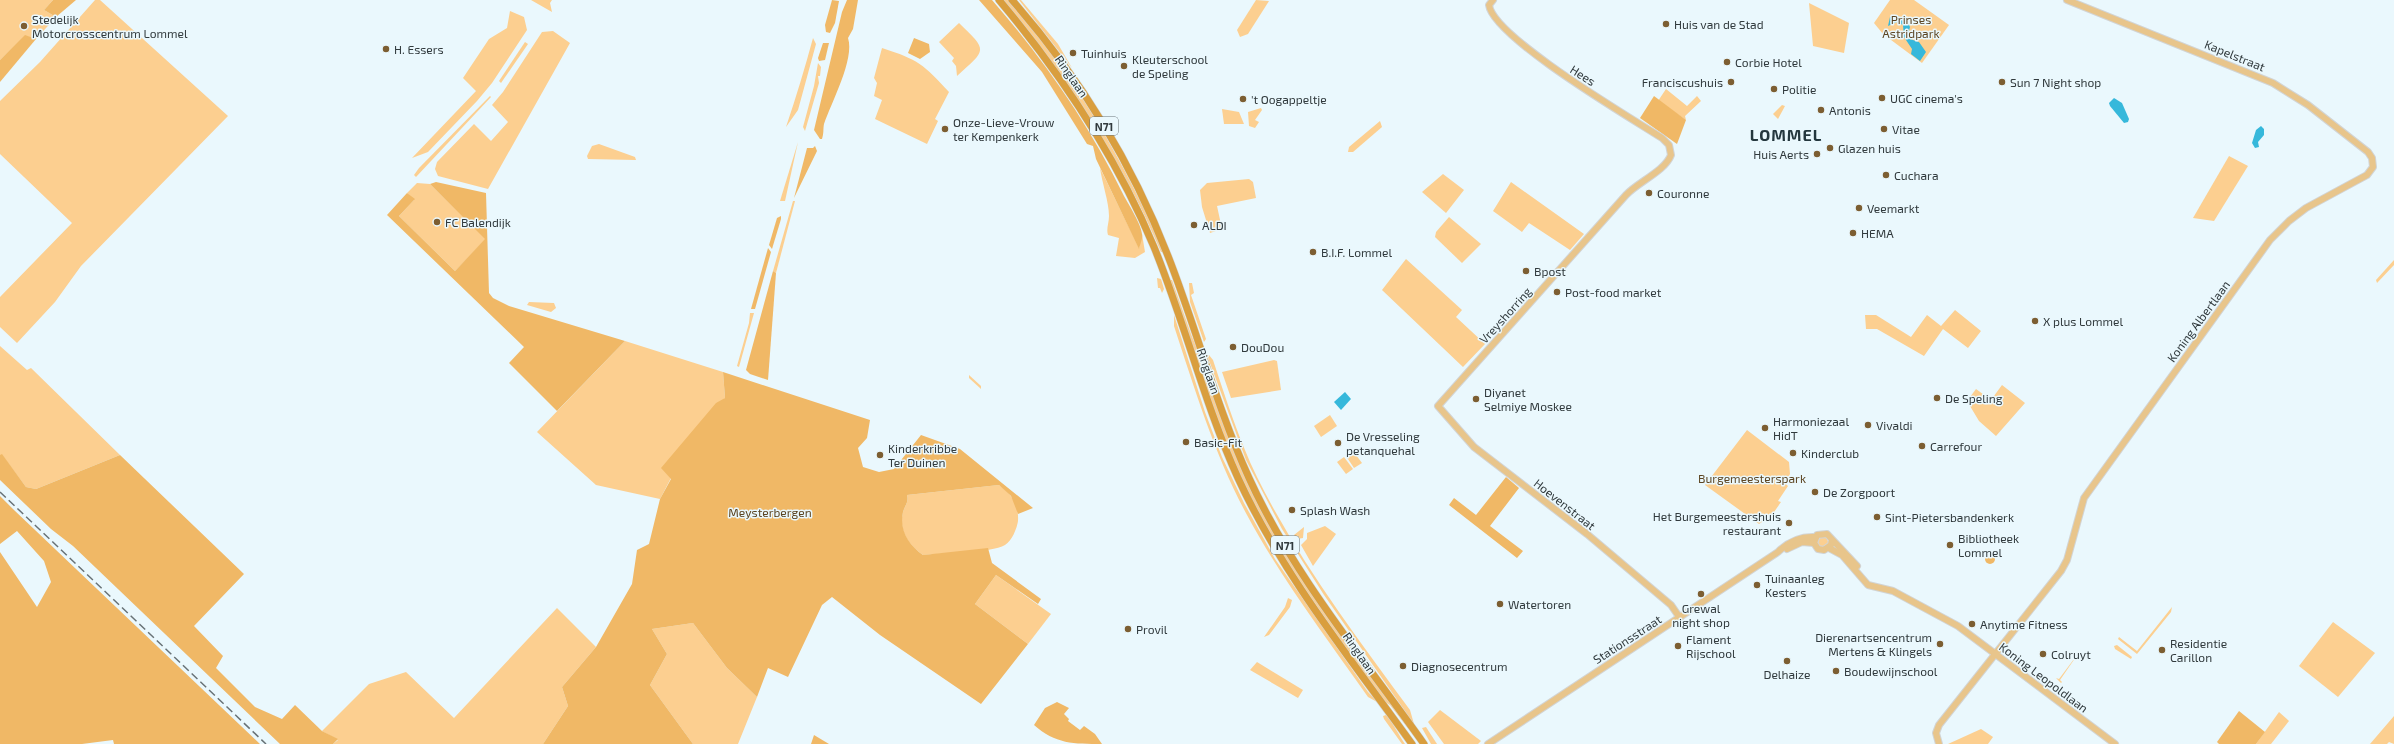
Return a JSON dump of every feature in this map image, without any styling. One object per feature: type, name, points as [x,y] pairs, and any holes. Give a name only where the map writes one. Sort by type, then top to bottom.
[{"type":"highway","name":"Ringlaan","points":[[999,0],[1032,40],[1074,98],[1098,135],[1131,198],[1154,247],[1227,454],[1262,526],[1302,590],[1412,744]]},
{"type":"highway","name":"Ringlaan","points":[[1012,0],[1037,29],[1080,88],[1134,180],[1168,256],[1226,423],[1266,513],[1313,589],[1424,744]]},
{"type":"main road","name":"Kapelstraat","points":[[2067,0],[2273,83],[2308,105],[2361,146],[2372,156],[2373,164]]},
{"type":"main road","name":"Hees","points":[[1491,2],[1491,12],[1497,19],[1548,64],[1662,138],[1669,145],[1671,154]]},
{"type":"main road","name":"Vreyshorring","points":[[1438,406],[1626,195],[1642,180],[1666,164],[1671,154]]},
{"type":"main road","name":"Koning Albertlaan","points":[[1939,744],[1936,731],[2064,567],[2087,494],[2270,240],[2286,224],[2306,208],[2368,175],[2373,164]]},
{"type":"main road","name":"Hoevenstraat","points":[[1438,406],[1474,447],[1586,534],[1671,605],[1680,618]]},
{"type":"main road","points":[[1821,533],[1826,533],[1851,561],[1838,551],[1829,548],[1822,550],[1814,544],[1816,536],[1821,533]]},
{"type":"main road","name":"Stationsstraat","points":[[1488,744],[1800,538],[1816,536]]},
{"type":"main road","points":[[1829,548],[1832,540]]},
{"type":"main road","name":"Stationsstraat","points":[[1778,552],[1802,542],[1814,544]]},
{"type":"main road","name":"Koning Leopoldlaan","points":[[1851,561],[1877,587],[1893,591],[1950,622],[2114,744]]},
{"type":"green space","name":"Stedelijk Motorcrosscentrum Lommel","points":[[0,0],[53,0],[44,10],[56,17],[36,39],[25,36],[0,60]]},
{"type":"green space","points":[[53,0],[76,0],[56,17],[44,10]]},
{"type":"green space","points":[[95,0],[100,0],[228,116],[81,266],[55,302],[17,343],[0,327],[0,297],[72,223],[0,154],[0,101],[40,62]]},
{"type":"green space","points":[[531,0],[552,0],[550,3],[552,12]]},
{"type":"green space","points":[[832,0],[839,1],[835,23],[830,33],[826,32],[825,25]]},
{"type":"green space","points":[[847,0],[858,0],[853,29],[848,38],[848,57],[841,81],[824,124],[822,139],[820,139],[814,130],[842,12]]},
{"type":"green space","points":[[979,0],[992,0],[1030,46],[1081,118],[1137,220],[1142,236],[1139,249],[1096,159],[1093,146],[1087,144],[1042,72]]},
{"type":"green space","points":[[1002,0],[1008,0],[1032,28],[1076,88],[1096,120],[1132,185],[1164,252],[1161,252],[1128,184],[1091,120],[1049,60]]},
{"type":"green space","points":[[1019,0],[1021,0],[1058,44],[1072,68]]},
{"type":"green space","points":[[1256,0],[1269,1],[1248,34],[1240,37],[1237,30]]},
{"type":"green space","name":"Prinses Astridpark","points":[[1890,0],[1914,0],[1949,25],[1922,63],[1883,34],[1874,23]]},
{"type":"green space","points":[[1809,3],[1849,23],[1844,53],[1813,46]]},
{"type":"green space","points":[[510,11],[524,17],[527,30],[492,83],[477,101],[428,152],[412,158],[476,91],[463,78],[489,39],[507,28]]},
{"type":"green space","points":[[959,23],[975,39],[980,50],[974,60],[957,76],[956,66],[952,61],[954,58],[939,42]]},
{"type":"green space","points":[[553,31],[570,43],[488,189],[438,176],[435,169],[437,162],[474,124],[491,141],[508,122],[492,105],[503,92],[542,32]]},
{"type":"green space","points":[[25,35],[36,39],[0,82],[0,60]]},
{"type":"green space","points":[[813,38],[816,44],[798,110],[786,127],[800,82]]},
{"type":"green space","points":[[914,38],[929,44],[930,52],[920,59],[908,53]]},
{"type":"green space","points":[[525,42],[528,44],[501,83],[499,81]]},
{"type":"green space","points":[[823,43],[829,43],[825,60],[819,61],[818,58]]},
{"type":"green space","points":[[882,48],[920,64],[949,92],[935,119],[938,121],[927,144],[875,119],[882,100],[874,96],[877,83],[874,78]]},
{"type":"green space","points":[[818,63],[821,67],[820,76],[818,76],[819,83],[805,131],[803,127],[814,86]]},
{"type":"green space","points":[[1666,89],[1687,106],[1697,96],[1701,101],[1685,116],[1686,120],[1658,101]]},
{"type":"green space","points":[[490,96],[491,97],[416,177],[414,175],[419,168]]},
{"type":"green space","points":[[1654,96],[1686,120],[1677,144],[1640,118]]},
{"type":"green space","points":[[1782,105],[1785,106],[1778,119],[1773,114]]},
{"type":"green space","points":[[1261,108],[1262,110],[1255,120],[1259,122],[1255,128],[1249,126],[1248,112]]},
{"type":"green space","points":[[1222,109],[1239,112],[1244,124],[1224,124]]},
{"type":"green space","points":[[1380,121],[1382,127],[1353,152],[1348,152],[1349,147]]},
{"type":"green space","points":[[798,142],[785,201],[780,201]]},
{"type":"green space","points":[[599,144],[635,157],[636,160],[588,159],[587,156],[592,146]]},
{"type":"green space","points":[[815,146],[817,151],[794,198],[807,148],[813,148]]},
{"type":"green space","points":[[2229,156],[2248,166],[2214,221],[2193,218]]},
{"type":"green space","points":[[1100,168],[1139,248],[1142,234],[1145,252],[1135,258],[1116,256],[1119,238],[1108,235],[1107,230],[1109,211]]},
{"type":"green space","points":[[1443,174],[1464,190],[1446,213],[1422,192]]},
{"type":"green space","points":[[1249,179],[1253,182],[1256,198],[1217,206],[1222,229],[1210,233],[1202,207],[1200,190],[1207,183]]},
{"type":"green space","points":[[436,182],[486,193],[489,293],[493,298],[509,306],[625,341],[557,411],[509,363],[524,347],[387,215],[407,193],[415,199],[399,216],[455,271],[485,239],[430,184]]},
{"type":"green space","points":[[1511,182],[1584,234],[1570,250],[1529,223],[1522,232],[1493,211]]},
{"type":"green space","name":"FC Balendijk","points":[[417,183],[430,184],[486,239],[455,271],[399,216],[414,200],[407,193]]},
{"type":"green space","points":[[793,201],[795,201],[776,273],[773,271]]},
{"type":"green space","points":[[781,216],[772,249],[769,245],[777,218]]},
{"type":"green space","points":[[1449,217],[1481,244],[1462,263],[1435,237],[1436,232]]},
{"type":"green space","points":[[768,248],[771,252],[755,309],[751,309]]},
{"type":"green space","points":[[1406,259],[1462,310],[1456,317],[1485,344],[1463,367],[1382,290]]},
{"type":"green space","points":[[2394,260],[2394,265],[2377,283],[2376,280]]},
{"type":"green space","points":[[773,271],[776,273],[768,380],[750,374],[746,370]]},
{"type":"green space","points":[[1157,278],[1161,279],[1164,289],[1162,293],[1160,288],[1158,288]]},
{"type":"green space","points":[[1170,280],[1172,280],[1191,334],[1265,517],[1420,744],[1390,705],[1385,702],[1312,600],[1278,547],[1263,520],[1248,492],[1225,441]]},
{"type":"green space","points":[[1189,283],[1192,283],[1194,293],[1191,295],[1206,339],[1204,342],[1190,302]]},
{"type":"green space","points":[[529,302],[554,303],[556,308],[551,312],[527,305]]},
{"type":"green space","points":[[1955,310],[1981,331],[1968,348],[1943,329],[1924,356],[1877,329],[1866,329],[1865,315],[1876,315],[1911,337],[1927,315],[1941,326]]},
{"type":"green space","points":[[750,313],[754,313],[739,367],[737,366],[749,323]]},
{"type":"green space","points":[[1174,315],[1205,412],[1222,457],[1244,503],[1275,559],[1368,692],[1379,703],[1368,697],[1320,630],[1275,562],[1247,515],[1225,470],[1206,422],[1174,326]]},
{"type":"green space","points":[[625,341],[723,372],[725,398],[662,468],[671,478],[660,499],[596,485],[537,432]]},
{"type":"green space","points":[[0,346],[27,370],[31,368],[120,455],[36,489],[26,487],[2,455],[0,455]]},
{"type":"green space","points":[[1207,355],[1209,355],[1213,360],[1244,449],[1273,508],[1290,538],[1328,596],[1410,710],[1414,724],[1324,595],[1282,529],[1246,460]]},
{"type":"green space","points":[[1274,360],[1277,361],[1281,390],[1231,398],[1222,372]]},
{"type":"green space","name":"Meysterbergen","points":[[723,372],[870,420],[867,438],[858,448],[863,467],[879,472],[894,469],[921,435],[960,449],[1033,508],[1018,514],[1011,496],[999,485],[907,495],[902,525],[909,542],[923,555],[988,548],[992,563],[1041,599],[1038,604],[996,575],[975,604],[1028,644],[981,704],[880,635],[832,597],[822,605],[788,677],[768,668],[757,697],[727,668],[693,623],[652,629],[667,654],[650,685],[693,744],[543,744],[568,706],[562,687],[596,647],[632,584],[637,550],[649,544],[660,499],[671,479],[661,468],[716,403],[725,398]]},
{"type":"green space","points":[[969,375],[981,386],[981,389],[969,378]]},
{"type":"green space","points":[[2002,385],[2025,403],[1996,436],[1979,421],[1967,401],[1976,389],[1991,400]]},
{"type":"green space","points":[[1330,415],[1337,426],[1321,437],[1314,426]]},
{"type":"green space","name":"Burgemeesterspark","points":[[1747,430],[1789,462],[1790,474],[1785,483],[1788,486],[1778,501],[1781,502],[1772,515],[1759,524],[1705,485]]},
{"type":"green space","points":[[1353,451],[1362,463],[1354,468],[1346,456]]},
{"type":"green space","points":[[2,454],[26,487],[36,489],[120,455],[244,574],[194,626],[223,656],[216,668],[255,707],[282,719],[295,705],[322,731],[338,739],[333,744],[280,744],[73,546],[51,529],[0,480],[0,455]]},
{"type":"green space","points":[[1344,457],[1353,469],[1346,474],[1337,462]]},
{"type":"green space","points":[[1506,477],[1519,488],[1490,526],[1523,551],[1517,558],[1449,505],[1454,498],[1476,515]]},
{"type":"green space","points":[[999,485],[1011,496],[1016,505],[1018,515],[1015,531],[1010,541],[1005,545],[989,550],[923,555],[913,547],[906,537],[903,531],[902,519],[907,502],[907,495]]},
{"type":"green space","points":[[0,496],[260,744],[114,744],[113,740],[82,744],[0,744],[0,552],[37,607],[51,582],[44,561],[17,531],[0,544]]},
{"type":"green space","points":[[1325,526],[1336,534],[1313,566],[1301,545],[1307,539],[1307,533]]},
{"type":"green space","points":[[1304,527],[1303,538],[1297,539],[1294,535]]},
{"type":"green space","points":[[1821,537],[1825,537],[1828,542],[1825,547],[1821,547],[1818,544],[1818,540]]},
{"type":"green space","points":[[1988,554],[1992,554],[1994,555],[1994,563],[1988,564],[1985,561],[1985,557]]},
{"type":"green space","points":[[996,575],[1051,614],[1028,644],[975,604]]},
{"type":"green space","points":[[1288,598],[1292,600],[1290,607],[1269,635],[1264,637],[1285,607]]},
{"type":"green space","points":[[2172,607],[2171,612],[2137,654],[2118,639],[2119,637],[2137,651]]},
{"type":"green space","points":[[557,608],[596,647],[562,687],[568,706],[543,744],[333,744],[338,740],[322,731],[369,684],[406,672],[454,718]]},
{"type":"green space","points":[[2333,622],[2375,653],[2338,697],[2299,666]]},
{"type":"green space","points":[[693,623],[727,668],[757,697],[738,744],[693,744],[650,685],[667,654],[652,629]]},
{"type":"green space","points":[[2117,645],[2132,657],[2131,659],[2115,649],[2114,646]]},
{"type":"green space","points":[[2080,651],[2060,680],[2062,682],[2061,683],[2056,678],[2059,679]]},
{"type":"green space","points":[[1257,662],[1303,690],[1298,698],[1250,670]]},
{"type":"green space","points":[[1057,702],[1069,708],[1064,714],[1069,719],[1068,721],[1080,730],[1084,726],[1095,734],[1102,744],[1065,742],[1050,736],[1034,725],[1045,708]]},
{"type":"green space","points":[[1440,710],[1481,741],[1478,744],[1444,744],[1428,722]]},
{"type":"green space","points":[[2239,711],[2265,732],[2256,744],[2219,744],[2217,742]]},
{"type":"green space","points":[[2279,712],[2289,721],[2271,744],[2256,744]]},
{"type":"green space","points":[[1386,715],[1405,744],[1402,744],[1384,719],[1383,716]]},
{"type":"green space","points":[[2394,716],[2394,744],[2389,742],[2387,744],[2370,744]]},
{"type":"green space","points":[[1426,727],[1437,744],[1431,744],[1422,728]]},
{"type":"green space","points":[[1981,729],[1993,737],[1988,744],[1948,744]]},
{"type":"green space","points":[[814,735],[829,744],[811,744]]},
{"type":"water","points":[[1897,16],[1906,19],[1910,27],[1907,38],[1919,42],[1926,52],[1920,61],[1911,54],[1912,49],[1904,37],[1903,25],[1897,22],[1888,26],[1890,17]]},
{"type":"water","points":[[2114,98],[2122,103],[2129,119],[2128,122],[2124,123],[2110,106],[2109,103]]},
{"type":"water","points":[[2261,126],[2264,129],[2264,135],[2258,142],[2259,147],[2255,148],[2252,143],[2256,130]]},
{"type":"water","points":[[1345,392],[1351,399],[1341,410],[1334,402]]},
{"type":"railway","points":[[0,492],[266,744]]},
{"type":"place","name":"Huis van de Stad","points":[[1666,24]]},
{"type":"place","name":"Stedelijk Motorcrosscentrum Lommel","points":[[24,26]]},
{"type":"place","name":"H. Essers","points":[[386,49]]},
{"type":"place","name":"Tuinhuis","points":[[1073,53]]},
{"type":"place","name":"Corbie Hotel","points":[[1727,62]]},
{"type":"place","name":"Kleuterschool de Speling","points":[[1124,66]]},
{"type":"place","name":"Franciscushuis","points":[[1731,82]]},
{"type":"place","name":"Sun 7 Night shop","points":[[2002,82]]},
{"type":"place","name":"Politie","points":[[1774,89]]},
{"type":"place","name":"UGC cinema's","points":[[1882,98]]},
{"type":"place","name":"'t Oogappeltje","points":[[1243,99]]},
{"type":"place","name":"Antonis","points":[[1821,110]]},
{"type":"place","name":"Onze-Lieve-Vrouw ter Kempenkerk","points":[[945,129]]},
{"type":"place","name":"Vitae","points":[[1884,129]]},
{"type":"place","name":"Glazen huis","points":[[1830,148]]},
{"type":"place","name":"Huis Aerts","points":[[1817,154]]},
{"type":"place","name":"Cuchara","points":[[1886,175]]},
{"type":"place","name":"Couronne","points":[[1649,193]]},
{"type":"place","name":"Veemarkt","points":[[1859,208]]},
{"type":"place","name":"FC Balendijk","points":[[437,222]]},
{"type":"place","name":"ALDI","points":[[1194,225]]},
{"type":"place","name":"HEMA","points":[[1853,233]]},
{"type":"place","name":"B.I.F. Lommel","points":[[1313,252]]},
{"type":"place","name":"Bpost","points":[[1526,271]]},
{"type":"place","name":"Post-food market","points":[[1557,292]]},
{"type":"place","name":"X plus Lommel","points":[[2035,321]]},
{"type":"place","name":"DouDou","points":[[1233,347]]},
{"type":"place","name":"De Speling","points":[[1937,398]]},
{"type":"place","name":"Diyanet Selmiye Moskee","points":[[1476,399]]},
{"type":"place","name":"Vivaldi","points":[[1868,425]]},
{"type":"place","name":"Harmoniezaal HidT","points":[[1765,428]]},
{"type":"place","name":"Basic-Fit","points":[[1186,442]]},
{"type":"place","name":"De Vresseling petanquehal","points":[[1338,443]]},
{"type":"place","name":"Carrefour","points":[[1922,446]]},
{"type":"place","name":"Kinderclub","points":[[1793,453]]},
{"type":"place","name":"Kinderkribbe Ter Duinen","points":[[880,455]]},
{"type":"place","name":"De Zorgpoort","points":[[1815,492]]},
{"type":"place","name":"Splash Wash","points":[[1292,510]]},
{"type":"place","name":"Sint-Pietersbandenkerk","points":[[1877,517]]},
{"type":"place","name":"Het Burgemeestershuis restaurant","points":[[1789,523]]},
{"type":"place","name":"Bibliotheek Lommel","points":[[1950,545]]},
{"type":"place","name":"Tuinaanleg Kesters","points":[[1757,585]]},
{"type":"place","name":"Grewal night shop","points":[[1701,594]]},
{"type":"place","name":"Watertoren","points":[[1500,604]]},
{"type":"place","name":"Anytime Fitness","points":[[1972,624]]},
{"type":"place","name":"Provil","points":[[1128,629]]},
{"type":"place","name":"Dierenartsencentrum Mertens & Klingels","points":[[1940,644]]},
{"type":"place","name":"Flament Rijschool","points":[[1678,646]]},
{"type":"place","name":"Residentie Carillon","points":[[2162,650]]},
{"type":"place","name":"Colruyt","points":[[2043,654]]},
{"type":"place","name":"Delhaize","points":[[1787,661]]},
{"type":"place","name":"Diagnosecentrum","points":[[1403,666]]},
{"type":"place","name":"Boudewijnschool","points":[[1836,671]]},
{"type":"district","name":"LOMMEL","points":[[1786,134]]}]
